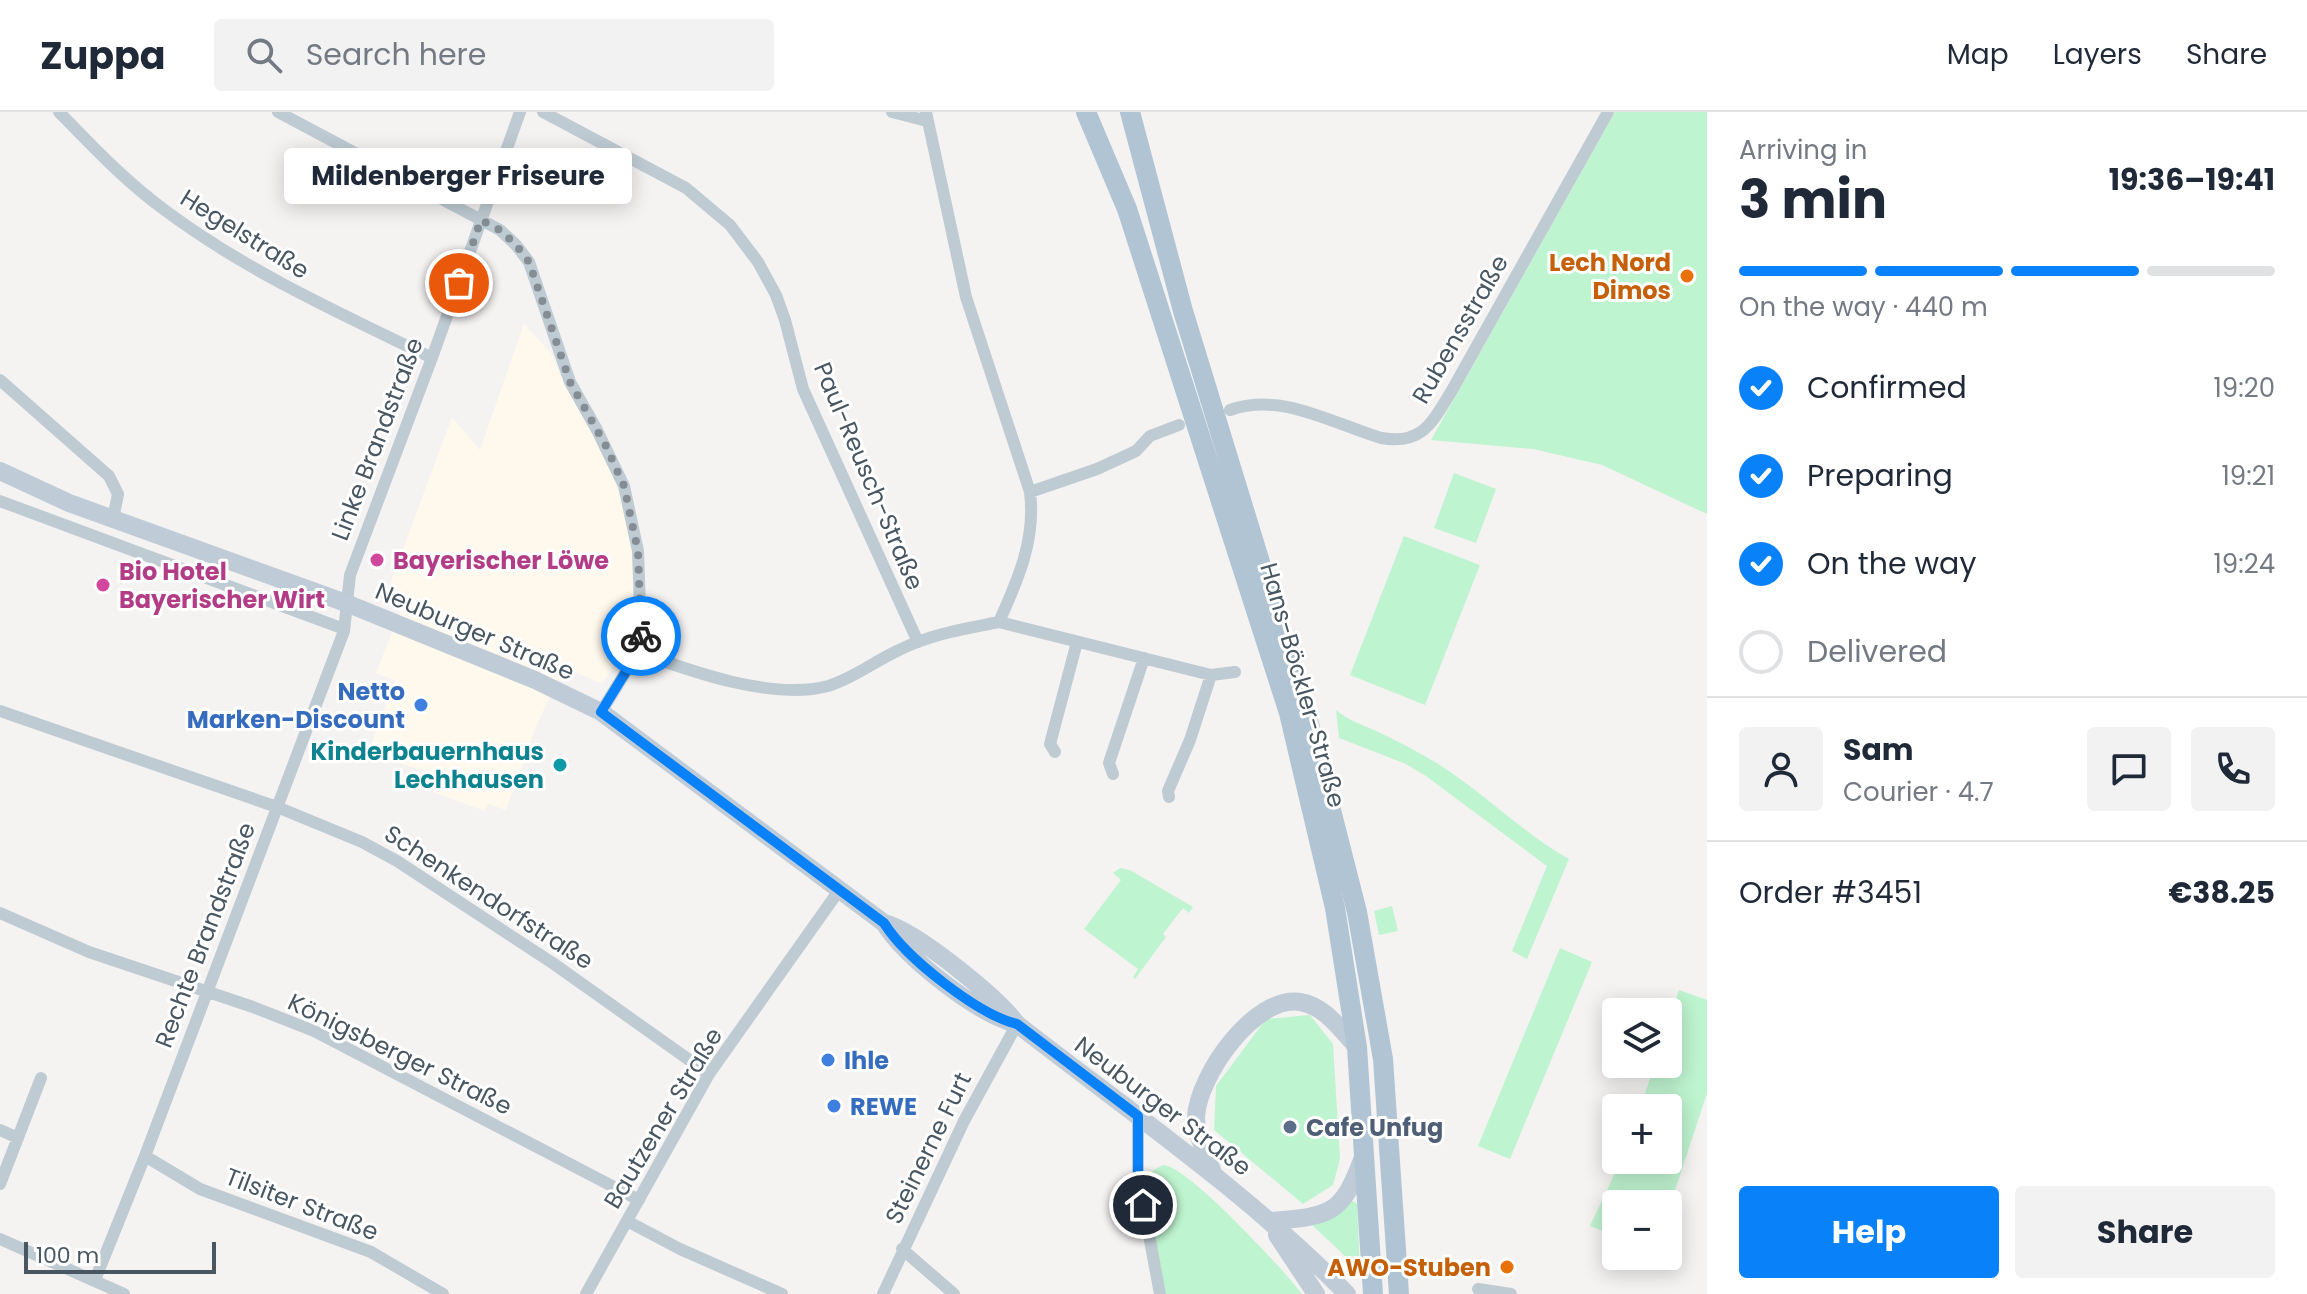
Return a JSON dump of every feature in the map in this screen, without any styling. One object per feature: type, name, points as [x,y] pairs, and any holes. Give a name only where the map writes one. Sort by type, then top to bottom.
[{"type":"main road","name":"Hans-Böckler-Straße","points":[[1086,112],[1127,209],[1289,713],[1335,908],[1357,1047],[1373,1294]]},
{"type":"main road","name":"Hans-Böckler-Straße","points":[[1130,112],[1183,311],[1306,712],[1357,912],[1383,1059],[1399,1294]]},
{"type":"street","name":"Hegelstraße","points":[[59,112],[131,183],[195,232],[264,275],[432,358]]},
{"type":"street","points":[[278,112],[500,230],[529,262],[570,382],[624,486],[638,551],[641,623],[638,652],[601,712]]},
{"type":"street","name":"Linke Brandstraße","points":[[346,603],[350,575],[520,112]]},
{"type":"street","name":"Paul-Reusch-Straße","points":[[543,112],[686,188],[730,225],[758,262],[785,320],[803,389],[918,642]]},
{"type":"street","points":[[892,112],[927,117],[966,297],[1030,492],[1032,526],[1029,543],[999,622]]},
{"type":"street","name":"Rubensstraße","points":[[1230,410],[1254,403],[1277,404],[1396,441],[1423,431],[1434,420],[1451,392],[1608,112]]},
{"type":"street","points":[[0,380],[109,476],[118,494],[113,519]]},
{"type":"street","points":[[1030,492],[1123,457],[1136,451],[1150,436],[1179,425]]},
{"type":"street","name":"Neuburger Straße","points":[[0,471],[50,495],[346,603],[535,680],[601,712],[884,923],[895,941],[968,1000],[1001,1020],[1017,1024],[1213,1173],[1271,1221],[1347,1294]]},
{"type":"street","points":[[0,501],[344,629]]},
{"type":"street","name":"Rechte Brandstraße","points":[[95,1280],[145,1156],[344,629],[346,603]]},
{"type":"street","points":[[638,652],[690,671],[752,686],[812,689],[855,675],[918,642],[999,622],[1211,675],[1235,672]]},
{"type":"street","points":[[1055,752],[1050,744],[1077,642]]},
{"type":"street","points":[[1113,774],[1109,763],[1144,658]]},
{"type":"street","points":[[1169,797],[1168,791],[1190,740],[1211,675]]},
{"type":"street","name":"Schenkendorfstraße","points":[[0,711],[277,807],[362,842],[397,861],[554,964],[709,1074]]},
{"type":"street","name":"Bautzener Straße","points":[[588,1291],[709,1074],[840,889]]},
{"type":"street","name":"Königsberger Straße","points":[[0,913],[89,952],[208,991],[314,1031],[639,1200]]},
{"type":"street","points":[[1213,1173],[1197,1130],[1196,1115],[1200,1099],[1225,1051],[1254,1018],[1273,1005],[1308,1004],[1329,1016],[1357,1047]]},
{"type":"street","name":"Steinerne Furt","points":[[883,1294],[970,1110],[1017,1024]]},
{"type":"street","points":[[0,1184],[41,1078]]},
{"type":"street","points":[[1138,1116],[1138,1176],[1160,1294]]},
{"type":"street","points":[[0,1130],[18,1138]]},
{"type":"street","points":[[1316,1294],[1285,1250],[1271,1221],[1311,1217],[1339,1204],[1351,1189],[1364,1153]]},
{"type":"street","name":"Tilsiter Straße","points":[[145,1156],[211,1193],[371,1252],[443,1294]]},
{"type":"street","points":[[627,1221],[680,1249],[782,1294]]},
{"type":"street","points":[[0,1239],[124,1294]]},
{"type":"street","points":[[902,1249],[954,1294]]},
{"type":"street","points":[[1478,1289],[1511,1294]]},
{"type":"street","points":[[588,1291],[603,1294]]},
{"type":"shaded area","points":[[524,324],[551,353],[565,385],[622,488],[635,555],[635,633],[602,684],[564,667],[537,724],[506,810],[488,804],[485,811],[430,791],[437,775],[368,753],[395,681],[376,673],[404,602],[386,595],[452,417],[480,450]]},
{"type":"green space","points":[[1615,112],[1707,112],[1707,514],[1602,465],[1533,449],[1431,440]]},
{"type":"green space","points":[[1454,473],[1496,489],[1476,543],[1434,528]]},
{"type":"green space","points":[[1404,536],[1480,565],[1425,705],[1350,675]]},
{"type":"green space","points":[[1336,710],[1440,765],[1569,859],[1527,959],[1512,951],[1547,866],[1426,776],[1406,764],[1339,738]]},
{"type":"green space","points":[[1120,868],[1130,870],[1193,907],[1189,913],[1183,908],[1135,979],[1133,977],[1138,969],[1084,929],[1121,880],[1113,873]]},
{"type":"green space","points":[[1392,906],[1398,931],[1379,935],[1374,911]]},
{"type":"green space","points":[[1560,948],[1592,962],[1510,1159],[1478,1146]]},
{"type":"green space","points":[[1679,990],[1707,1000],[1707,1093],[1682,1169],[1682,1094],[1645,1094],[1650,1078],[1682,1078],[1682,998],[1676,998]]},
{"type":"green space","points":[[1310,1015],[1333,1044],[1340,1159],[1333,1185],[1303,1204],[1214,1130],[1216,1086],[1266,1019]]},
{"type":"green space","points":[[1163,1165],[1175,1170],[1213,1199],[1302,1294],[1166,1294],[1146,1196],[1148,1177]]},
{"type":"green space","points":[[1614,1174],[1680,1174],[1675,1190],[1607,1190]]},
{"type":"green space","points":[[1602,1200],[1602,1231],[1590,1226]]},
{"type":"green space","points":[[1353,1201],[1357,1204],[1360,1270],[1312,1225]]},
{"type":"way so far","points":[[459,283],[481,220],[500,230],[529,262],[570,382],[606,446],[624,486],[638,551],[641,636]]},
{"type":"place","name":"Lech Nord Dimos","points":[[1687,276]]},
{"type":"place","name":"Mildenberger Friseure","points":[[459,283]]},
{"type":"place","name":"Bayerischer Löwe","points":[[377,560]]},
{"type":"place","name":"Bio Hotel Bayerischer Wirt","points":[[103,585]]},
{"type":"place","name":"Netto Marken-Discount","points":[[421,705]]},
{"type":"place","name":"Kinderbauernhaus Lechhausen","points":[[560,765]]},
{"type":"place","name":"Ihle","points":[[828,1060]]},
{"type":"place","name":"REWE","points":[[834,1106]]},
{"type":"place","name":"Cafe Unfug","points":[[1290,1127]]},
{"type":"place","name":"AWO-Stuben","points":[[1507,1267]]},
{"type":"route","points":[[641,636],[638,652],[601,712],[884,923],[895,941],[968,1000],[1001,1020],[1017,1024],[1138,1116],[1138,1176],[1143,1205]]}]
